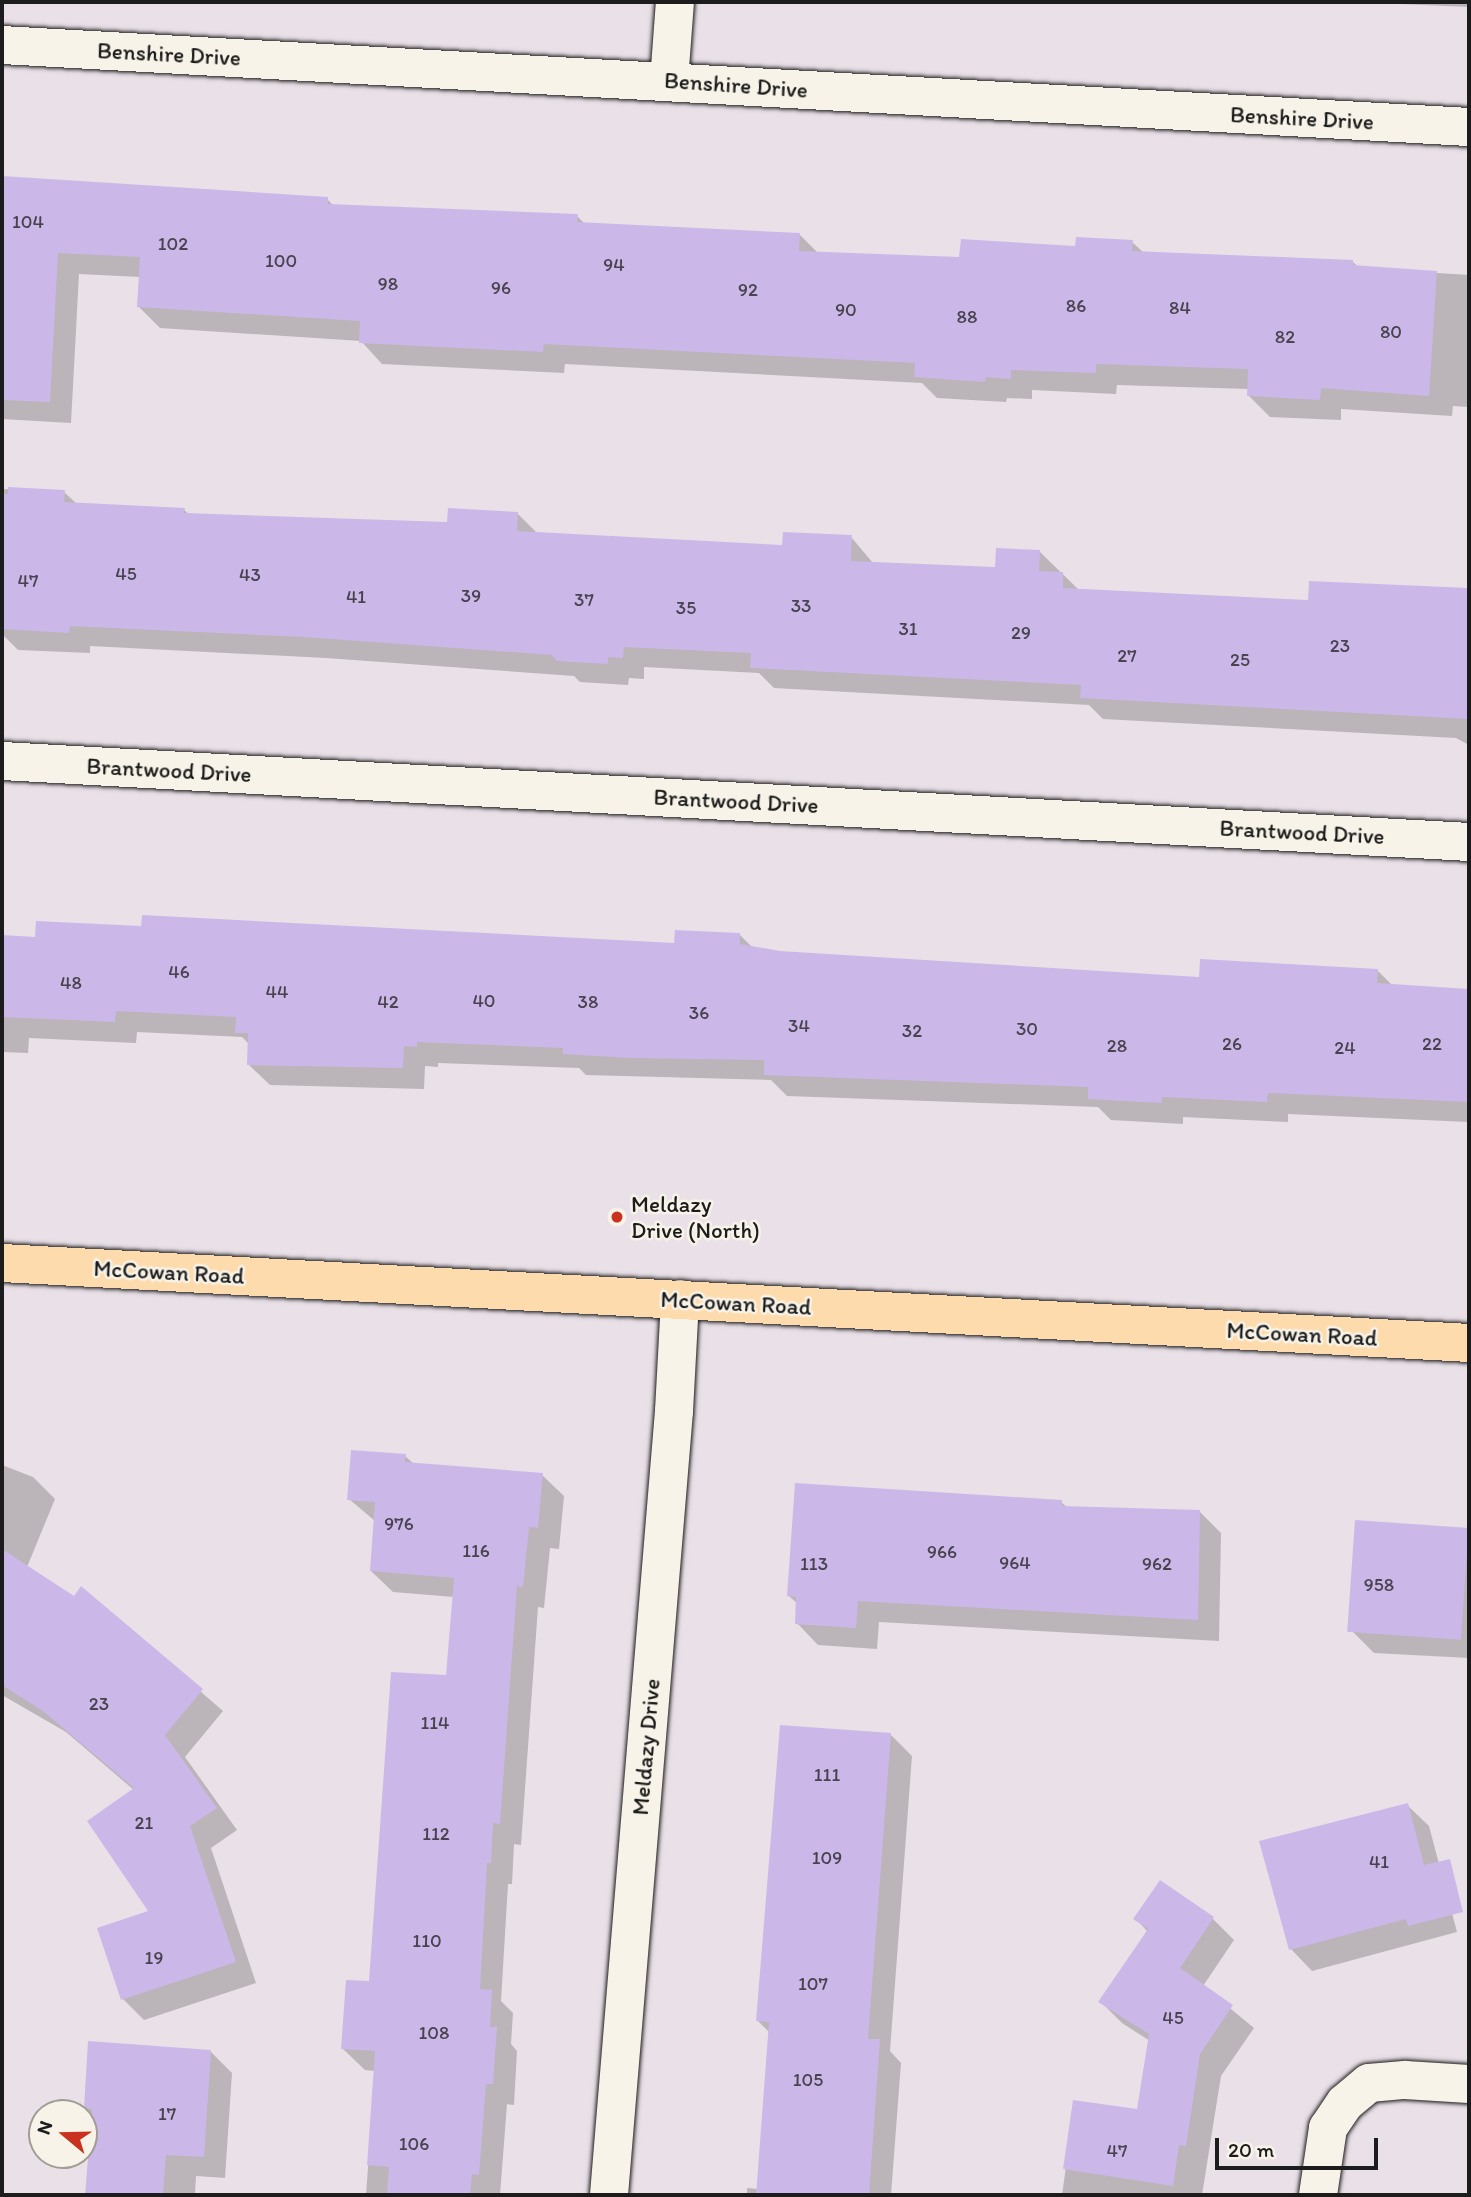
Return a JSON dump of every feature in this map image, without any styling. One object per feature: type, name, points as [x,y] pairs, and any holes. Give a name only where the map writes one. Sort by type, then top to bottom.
[{"type":"main road","name":"McCowan Road","points":[[2,1263],[1469,1343]]},
{"type":"street","points":[[669,81],[675,2]]},
{"type":"street","name":"Benshire Drive","points":[[2,45],[1469,127]]},
{"type":"street","name":"Brantwood Drive","points":[[2,761],[1469,842]]},
{"type":"street","name":"Meldazy Drive","points":[[609,2195],[673,1425],[680,1300]]},
{"type":"street","points":[[1318,2195],[1328,2128],[1345,2104],[1369,2083],[1405,2080],[1469,2084]]},
{"type":"building","points":[[2,176],[328,197],[328,204],[578,214],[577,222],[800,233],[799,251],[959,257],[961,239],[1075,246],[1076,237],[1133,240],[1132,251],[1353,260],[1353,265],[1437,271],[1429,396],[1321,388],[1320,400],[1247,396],[1248,369],[1096,364],[1096,373],[1011,370],[1011,379],[986,377],[985,382],[914,377],[915,363],[544,344],[543,352],[359,343],[360,321],[137,307],[140,257],[58,253],[50,402],[2,400]]},
{"type":"building","points":[[8,487],[65,490],[64,502],[185,508],[184,513],[447,522],[448,508],[518,512],[517,531],[782,545],[783,532],[852,535],[851,561],[995,567],[996,548],[1040,550],[1039,571],[1063,572],[1063,588],[1308,600],[1309,581],[1469,588],[1469,719],[1080,698],[1081,685],[750,668],[751,653],[624,647],[623,658],[608,657],[608,664],[557,661],[552,655],[304,637],[70,626],[69,633],[2,629],[2,494],[8,494]]},
{"type":"building","points":[[142,915],[674,943],[675,930],[740,933],[740,944],[780,951],[1199,977],[1200,959],[1378,969],[1377,983],[1469,989],[1469,1102],[1268,1093],[1267,1102],[1162,1097],[1162,1103],[1088,1099],[1088,1087],[764,1075],[764,1060],[631,1058],[563,1054],[563,1048],[417,1042],[417,1047],[404,1046],[403,1068],[247,1065],[248,1033],[235,1033],[236,1017],[116,1011],[115,1022],[2,1017],[2,935],[35,937],[36,921],[141,926]]},
{"type":"building","points":[[351,1450],[406,1454],[405,1462],[543,1473],[538,1528],[529,1527],[523,1587],[517,1586],[500,1824],[493,1823],[491,1863],[487,1863],[480,1989],[492,1990],[490,2027],[497,2027],[493,2084],[486,2084],[479,2175],[472,2174],[470,2195],[387,2195],[389,2167],[367,2165],[375,2051],[341,2049],[346,1980],[369,1981],[391,1672],[446,1675],[454,1578],[370,1571],[375,1502],[347,1500]]},
{"type":"building","points":[[795,1483],[1062,1500],[1062,1506],[1200,1510],[1198,1620],[858,1601],[856,1628],[795,1624],[796,1597],[787,1596]]},
{"type":"building","points":[[1355,1520],[1469,1528],[1461,1640],[1347,1632]]},
{"type":"building","points":[[2,1549],[74,1596],[81,1586],[203,1689],[165,1735],[217,1808],[190,1826],[236,1962],[121,2000],[97,1928],[148,1911],[87,1821],[134,1788],[43,1711],[2,1685]]},
{"type":"building","points":[[780,1725],[891,1733],[868,2039],[880,2039],[869,2195],[756,2195],[769,2022],[756,2021]]},
{"type":"building","points":[[1408,1803],[1424,1865],[1450,1859],[1463,1912],[1408,1926],[1406,1919],[1289,1950],[1259,1841]]},
{"type":"building","points":[[1160,1880],[1214,1917],[1180,1968],[1233,2005],[1200,2054],[1186,2146],[1179,2145],[1173,2186],[1063,2169],[1073,2100],[1137,2109],[1149,2034],[1098,2002],[1148,1929],[1133,1919]]},
{"type":"building","points":[[88,2041],[211,2050],[204,2157],[166,2155],[163,2195],[85,2195],[87,2169],[98,2169],[98,2099],[85,2099]]},
{"type":"place","name":"Meldazy Drive (North)","points":[[617,1217]]}]
